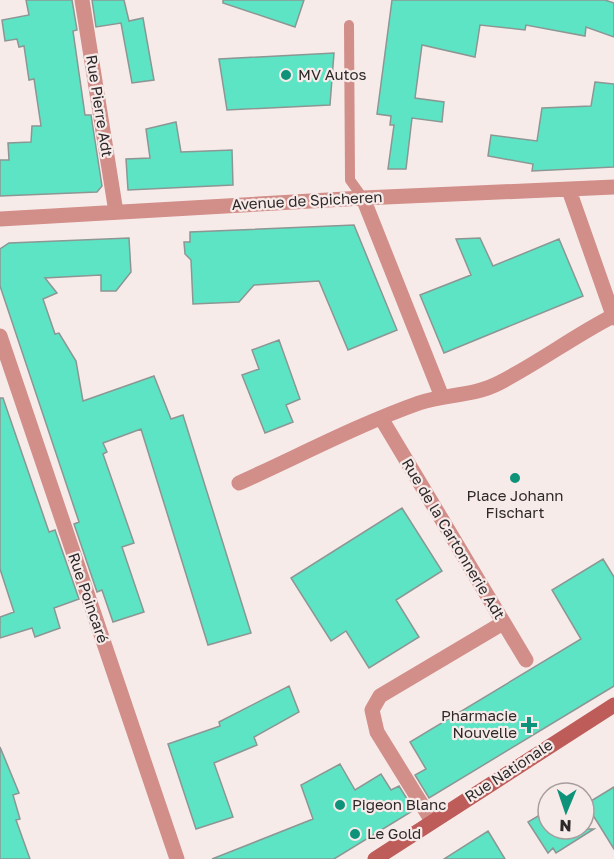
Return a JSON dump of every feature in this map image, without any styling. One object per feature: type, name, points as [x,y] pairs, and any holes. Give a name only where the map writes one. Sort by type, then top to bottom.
[{"type":"main road","name":"Rue Nationale","points":[[375,859],[614,705]]},
{"type":"street","name":"Rue Pierre Adt","points":[[82,0],[116,212]]},
{"type":"street","name":"Avenue de Spicheren","points":[[0,219],[363,198],[614,187]]},
{"type":"street","points":[[239,483],[381,418],[442,397],[473,394],[498,384],[614,317],[569,190]]},
{"type":"street","points":[[363,198],[442,397]]},
{"type":"street","name":"Rue Poincaré","points":[[0,336],[177,859]]},
{"type":"street","name":"Rue de la Cartonnerie Adt","points":[[381,418],[525,660]]},
{"type":"street","name":"Rue de la Cartonnerie Adt","points":[[432,821],[377,732],[372,710],[380,696],[504,623]]},
{"type":"lane","points":[[350,25],[350,180],[363,198]]},
{"type":"building","points":[[26,0],[72,0],[77,30],[73,31],[85,115],[91,115],[102,186],[97,192],[0,196],[0,160],[9,160],[8,143],[31,142],[32,126],[41,126],[34,79],[29,80],[24,46],[19,47],[17,39],[5,41],[2,20],[29,15]]},
{"type":"building","points":[[92,0],[124,0],[129,21],[143,18],[154,80],[132,83],[121,23],[96,27]]},
{"type":"building","points":[[223,0],[304,0],[295,27],[223,3]]},
{"type":"building","points":[[392,0],[605,0],[614,3],[614,37],[586,27],[585,36],[526,25],[525,30],[480,25],[475,57],[422,45],[415,98],[444,102],[442,122],[412,118],[406,169],[388,169],[394,125],[390,125],[391,116],[377,114]]},
{"type":"building","points":[[334,53],[330,105],[227,110],[219,59]]},
{"type":"building","points":[[595,82],[614,84],[614,167],[532,171],[533,164],[488,156],[491,135],[537,141],[542,108],[591,106]]},
{"type":"building","points":[[176,122],[181,152],[232,150],[233,185],[128,190],[126,159],[150,158],[146,129]]},
{"type":"building","points":[[354,225],[397,330],[348,350],[319,281],[254,285],[239,302],[193,304],[191,260],[185,254],[184,242],[190,242],[190,232]]},
{"type":"building","points":[[129,238],[131,272],[116,291],[101,291],[101,275],[45,278],[57,293],[43,299],[55,334],[59,333],[76,361],[83,401],[154,376],[171,419],[183,415],[251,633],[208,645],[141,429],[103,443],[107,452],[103,454],[134,543],[122,547],[144,612],[113,622],[102,590],[97,592],[74,524],[79,522],[0,286],[0,249],[9,243]]},
{"type":"building","points":[[480,238],[493,266],[559,239],[583,296],[444,353],[420,295],[471,275],[456,239]]},
{"type":"building","points":[[279,340],[300,399],[286,405],[293,422],[265,433],[242,375],[259,369],[252,350]]},
{"type":"building","points":[[0,398],[3,398],[49,532],[55,530],[79,599],[54,608],[60,628],[35,637],[32,628],[0,638],[0,617],[14,612],[0,569]]},
{"type":"building","points":[[402,508],[442,571],[396,600],[419,637],[369,668],[346,631],[331,641],[291,578]]},
{"type":"building","points":[[603,559],[614,577],[614,686],[429,798],[415,775],[426,769],[410,742],[581,639],[552,590]]},
{"type":"building","points":[[289,686],[299,712],[254,737],[257,745],[214,763],[233,817],[196,829],[168,744],[220,726],[219,722]]},
{"type":"building","points":[[0,747],[19,793],[13,795],[20,819],[16,820],[30,859],[0,859]]},
{"type":"building","points":[[340,764],[355,790],[381,774],[391,790],[399,786],[414,810],[334,859],[212,859],[313,819],[301,785]]},
{"type":"building","points":[[614,787],[614,849],[596,820],[596,798]]},
{"type":"building","points":[[536,817],[536,834],[528,822]]},
{"type":"building","points":[[488,831],[505,859],[444,859]]},
{"type":"building","points":[[540,841],[575,841],[556,853],[553,848],[548,853]]},
{"type":"place","name":"MV Autos","points":[[286,75]]},
{"type":"place","name":"Place Johann Fischart","points":[[515,478]]},
{"type":"place","name":"Pharmacie Nouvelle","points":[[529,725]]},
{"type":"place","name":"Pigeon Blanc","points":[[340,805]]},
{"type":"place","name":"Le Gold","points":[[355,834]]}]
